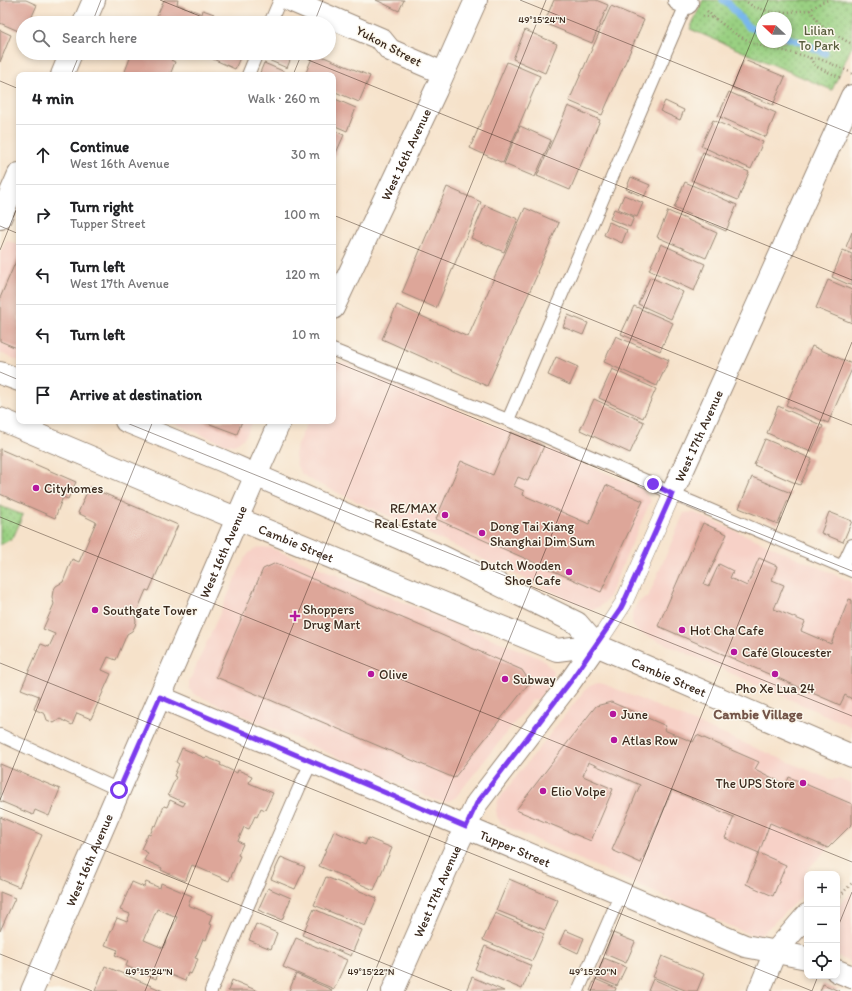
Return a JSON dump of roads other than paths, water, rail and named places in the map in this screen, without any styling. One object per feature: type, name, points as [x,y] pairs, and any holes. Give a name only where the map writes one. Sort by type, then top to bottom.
[{"type":"street","points":[[87,16],[94,0]]},
{"type":"street","name":"Yukon Street","points":[[290,0],[327,16]]},
{"type":"street","name":"West 16th Avenue","points":[[336,302],[476,0]]},
{"type":"street","name":"Yukon Street","points":[[336,20],[381,39],[390,50],[443,73]]},
{"type":"street","points":[[63,72],[69,60]]},
{"type":"street","name":"West 17th Avenue","points":[[393,991],[477,803],[570,682],[623,604],[849,89]]},
{"type":"street","points":[[0,218],[16,181]]},
{"type":"street","points":[[0,373],[16,379]]},
{"type":"street","name":"Cambie Street","points":[[0,419],[557,650],[596,645]]},
{"type":"street","name":"Cambie Street","points":[[133,424],[256,475],[441,556],[577,623],[596,645],[852,756]]},
{"type":"street","name":"West 16th Avenue","points":[[32,991],[279,424]]},
{"type":"street","name":"Tupper Street","points":[[160,697],[745,946],[804,957]]},
{"type":"street","points":[[759,991],[775,952],[804,918]]},
{"type":"street","points":[[840,972],[852,977]]},
{"type":"lane","points":[[273,16],[280,0]]},
{"type":"lane","points":[[508,420],[685,1]]},
{"type":"lane","points":[[249,72],[254,60]]},
{"type":"lane","points":[[336,351],[508,420],[653,484],[672,494],[694,502],[847,569],[852,545]]},
{"type":"lane","points":[[0,735],[119,790]]},
{"type":"lane","points":[[211,991],[312,761]]},
{"type":"lane","points":[[578,991],[621,893]]},
{"type":"waterway","points":[[723,0],[728,3],[748,27],[756,30]]},
{"type":"waterway","points":[[792,39],[825,53]]},
{"type":"place","name":"Cityhomes","points":[[36,488]]},
{"type":"place","name":"RE/MAX Real Estate","points":[[445,515]]},
{"type":"place","name":"Dong Tai Xiang Shanghai Dim Sum","points":[[482,533]]},
{"type":"place","name":"Dutch Wooden Shoe Cafe","points":[[569,572]]},
{"type":"place","name":"Southgate Tower","points":[[95,610]]},
{"type":"place","name":"Shoppers Drug Mart","points":[[295,616]]},
{"type":"place","name":"Hot Cha Cafe","points":[[682,630]]},
{"type":"place","name":"Café Gloucester","points":[[734,652]]},
{"type":"place","name":"Olive","points":[[371,674]]},
{"type":"place","name":"Pho Xe Lua 24","points":[[775,674]]},
{"type":"place","name":"Subway","points":[[505,679]]},
{"type":"place","name":"June","points":[[613,714]]},
{"type":"place","name":"Atlas Row","points":[[614,740]]},
{"type":"place","name":"The UPS Store","points":[[803,783]]},
{"type":"place","name":"Elio Volpe","points":[[543,791]]},
{"type":"district","name":"Cambie Village","points":[[758,714]]},
{"type":"park label","name":"Lilian To Park","points":[[819,38]]}]
